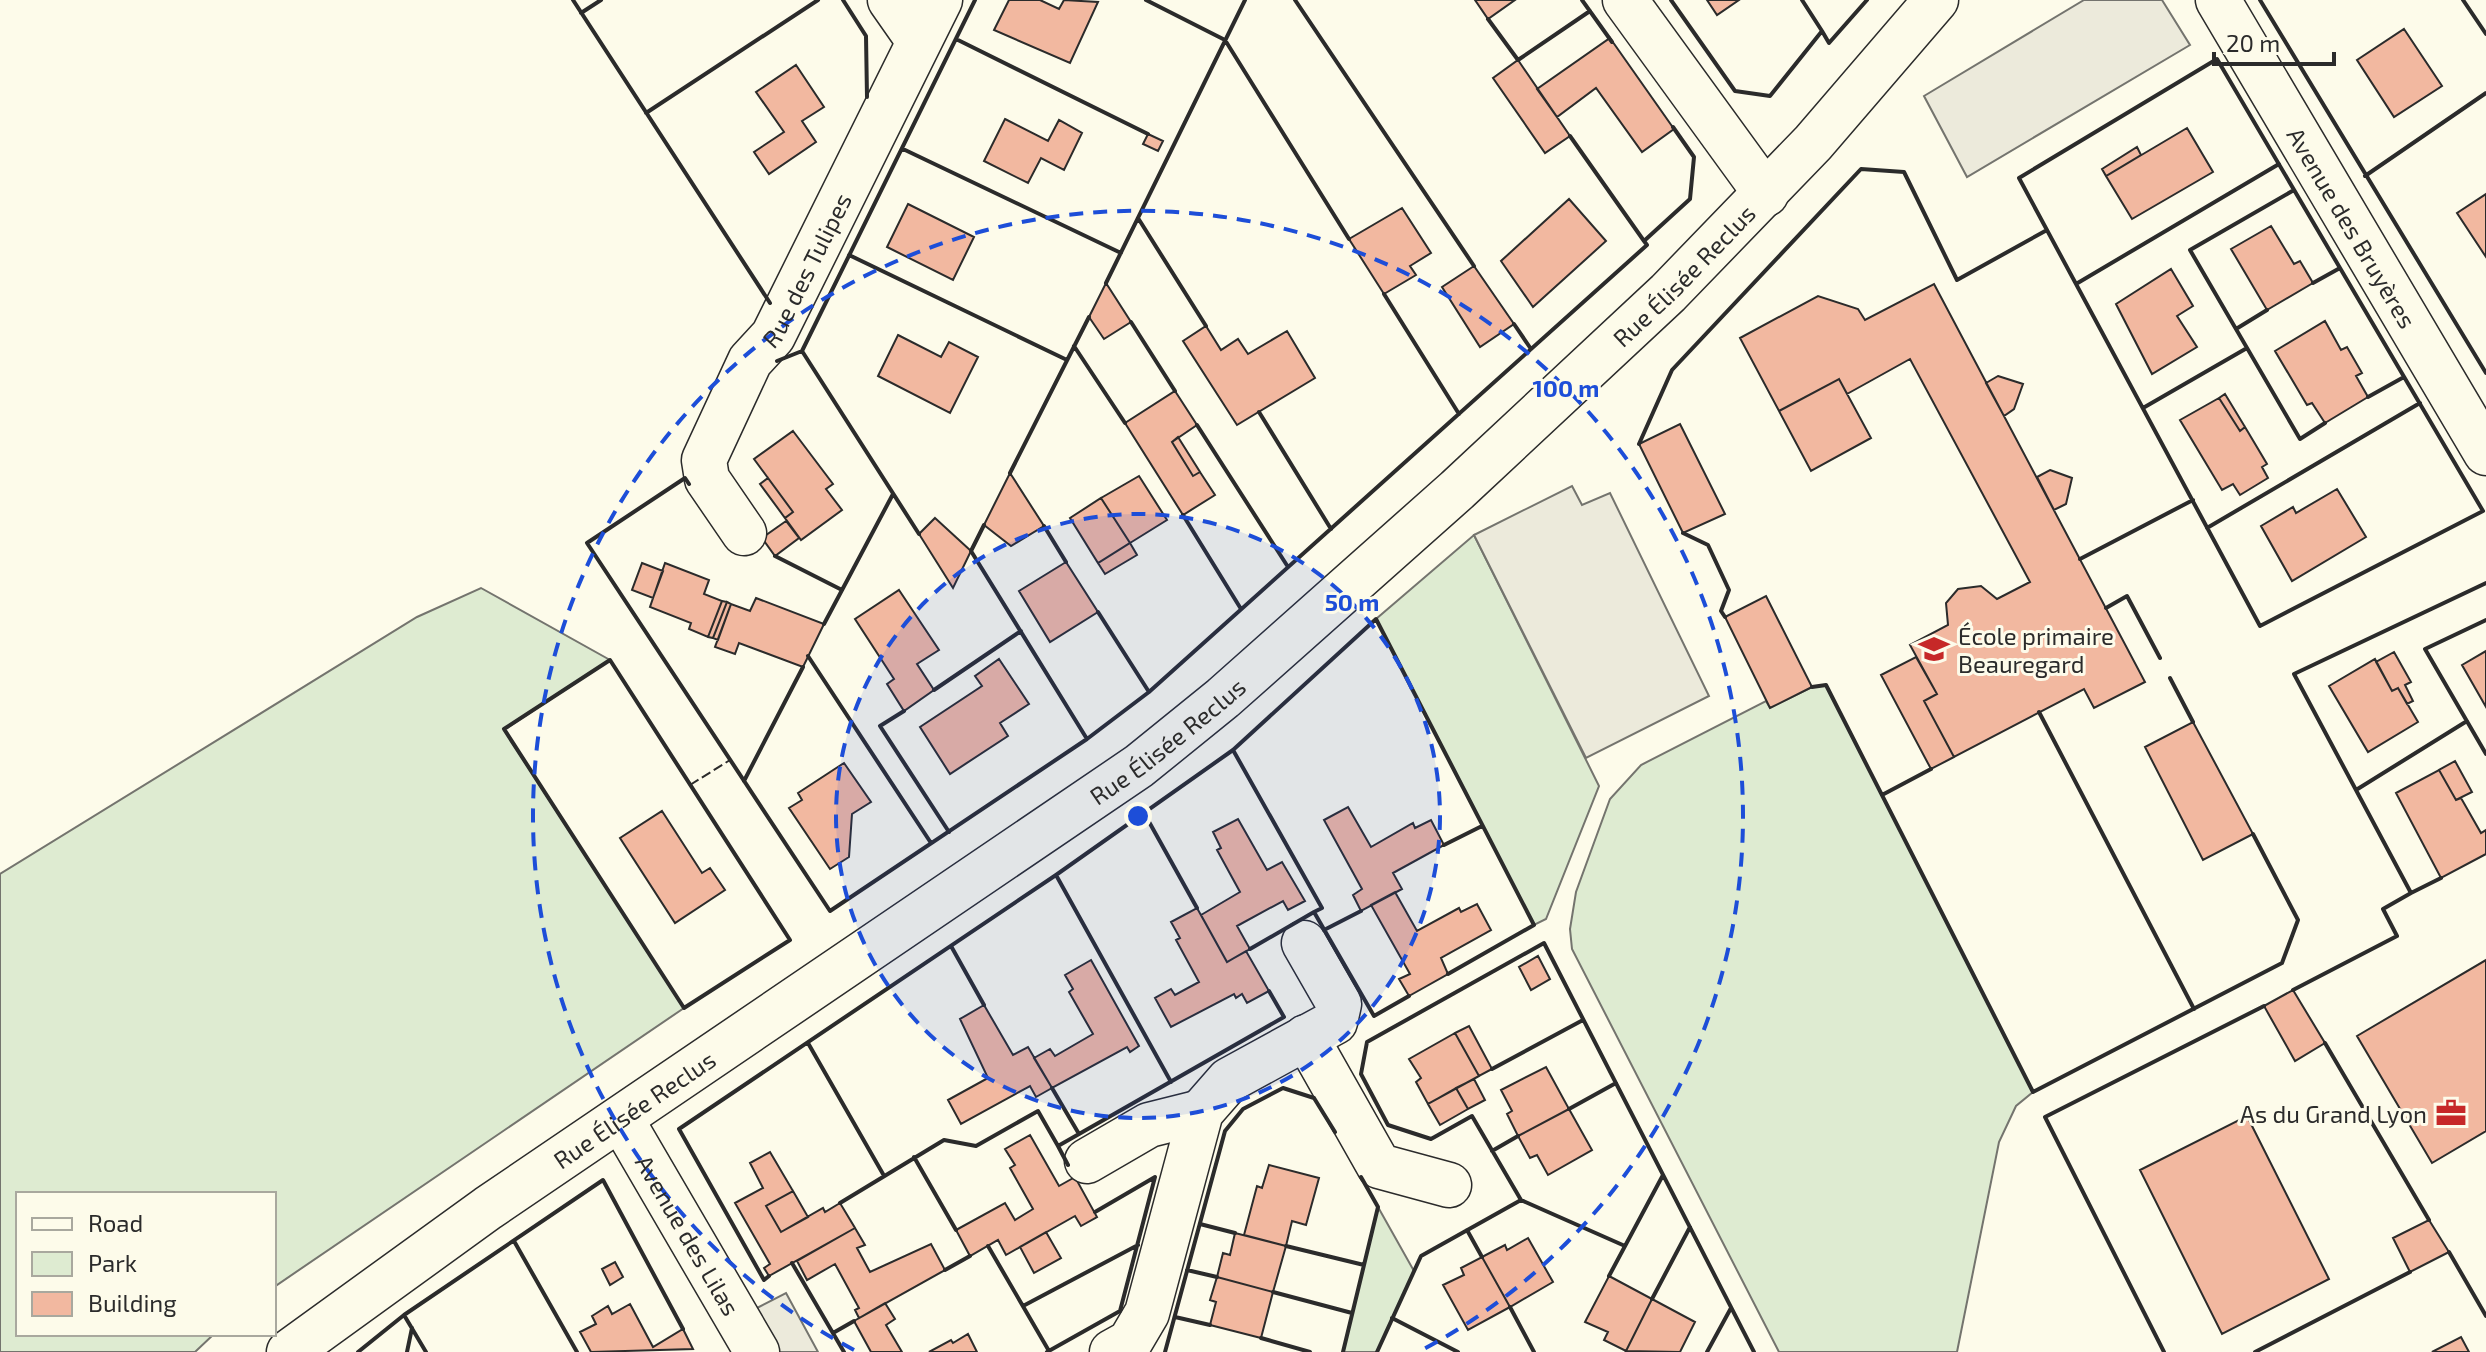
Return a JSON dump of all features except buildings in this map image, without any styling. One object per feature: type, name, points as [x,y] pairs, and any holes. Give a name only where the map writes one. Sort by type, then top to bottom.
[{"type":"street","points":[[890,0],[918,40]]},
{"type":"street","name":"Rue des Tulipes","points":[[744,533],[707,479],[704,460],[750,361],[773,336],[940,0]]},
{"type":"street","points":[[1625,0],[1766,194]]},
{"type":"street","name":"Rue Élisée Reclus","points":[[289,1352],[373,1289],[1139,766],[1223,698],[1457,490],[1668,293],[1766,194],[1936,0]]},
{"type":"street","name":"Avenue des Bruyères","points":[[2218,0],[2486,453]]},
{"type":"street","points":[[1112,1352],[1130,1342],[1147,1313],[1201,1112],[1229,1080],[1335,1022],[1339,1004],[1304,943]]},
{"type":"street","points":[[1306,1037],[1379,1166],[1449,1185]]},
{"type":"street","points":[[1087,1161],[1149,1125],[1201,1112]]},
{"type":"street","name":"Avenue des Lilas","points":[[621,1119],[757,1352]]},
{"type":"green space","points":[[1474,535],[1599,786],[1546,919],[1534,925],[1376,619]]},
{"type":"green space","points":[[481,588],[610,660],[504,730],[684,1008],[276,1286],[276,1192],[16,1192],[16,1336],[212,1336],[195,1352],[0,1352],[0,874],[417,617]]},
{"type":"green space","points":[[1826,685],[2033,1092],[2016,1106],[1999,1142],[1957,1352],[1779,1352],[1572,949],[1570,929],[1576,892],[1610,799],[1641,765],[1766,701],[1770,708],[1812,687]]},
{"type":"green space","points":[[1378,1207],[1414,1271],[1377,1352],[1343,1352]]},
{"type":"shaded area","points":[[2084,0],[2162,0],[2190,45],[1967,177],[1924,96]]},
{"type":"shaded area","points":[[1572,486],[1582,505],[1610,493],[1709,696],[1586,758],[1474,535]]},
{"type":"shaded area","points":[[786,1293],[818,1352],[778,1352],[755,1309]]},
{"type":"fence","points":[[690,785],[730,760]]},
{"type":"wall","points":[[573,0],[770,303]]},
{"type":"wall","points":[[581,13],[601,0]]},
{"type":"wall","points":[[646,113],[818,0]]},
{"type":"wall","points":[[843,0],[866,36],[867,97]]},
{"type":"wall","points":[[777,361],[802,351],[975,0]]},
{"type":"wall","points":[[1146,0],[1225,40],[1349,239]]},
{"type":"wall","points":[[1106,283],[1245,0]]},
{"type":"wall","points":[[1295,0],[1474,266]]},
{"type":"wall","points":[[1582,0],[1612,42]]},
{"type":"wall","points":[[1671,0],[1735,91],[1770,96],[1822,31],[1829,43],[1867,0]]},
{"type":"wall","points":[[1802,0],[1822,31]]},
{"type":"wall","points":[[2260,0],[2486,373]]},
{"type":"wall","points":[[2463,0],[2486,34]]},
{"type":"wall","points":[[1488,19],[1518,60],[1590,11]]},
{"type":"wall","points":[[956,39],[1148,134]]},
{"type":"wall","points":[[2217,59],[2483,511],[2260,626],[2019,178],[2217,59]]},
{"type":"wall","points":[[2365,176],[2486,93]]},
{"type":"wall","points":[[689,484],[685,478],[587,543],[830,911],[1087,739],[1149,692],[1647,245],[1644,241],[1690,199],[1694,157],[1673,127]]},
{"type":"wall","points":[[1570,136],[1644,241]]},
{"type":"wall","points":[[903,149],[1121,253]]},
{"type":"wall","points":[[2076,284],[2279,164]]},
{"type":"wall","points":[[1639,444],[1672,370],[1861,169],[1904,172],[1957,280],[2047,230]]},
{"type":"wall","points":[[2294,190],[2190,250],[2300,439],[2325,423]]},
{"type":"wall","points":[[1138,218],[1206,326]]},
{"type":"wall","points":[[849,255],[1067,360]]},
{"type":"wall","points":[[2313,283],[2340,268]]},
{"type":"wall","points":[[1384,294],[1459,414]]},
{"type":"wall","points":[[2236,329],[2267,310]]},
{"type":"wall","points":[[1010,473],[1089,317]]},
{"type":"wall","points":[[1131,322],[1175,391]]},
{"type":"wall","points":[[1514,324],[1531,349]]},
{"type":"wall","points":[[1074,346],[1125,423]]},
{"type":"wall","points":[[2143,408],[2247,348]]},
{"type":"wall","points":[[802,351],[919,534]]},
{"type":"wall","points":[[2368,397],[2404,377]]},
{"type":"wall","points":[[2207,528],[2420,403]]},
{"type":"wall","points":[[1259,412],[1331,529]]},
{"type":"wall","points":[[1197,425],[1288,567]]},
{"type":"wall","points":[[824,624],[893,494]]},
{"type":"wall","points":[[2080,559],[2193,500]]},
{"type":"wall","points":[[1183,515],[1241,609]]},
{"type":"wall","points":[[984,525],[971,551],[1087,739]]},
{"type":"wall","points":[[1044,526],[1066,562]]},
{"type":"wall","points":[[1683,533],[1708,545],[1729,590],[1721,611],[1725,617]]},
{"type":"wall","points":[[775,556],[842,590]]},
{"type":"wall","points":[[2441,878],[2411,893],[2294,674],[2486,583]]},
{"type":"wall","points":[[2106,608],[2127,596],[2160,658]]},
{"type":"wall","points":[[1098,612],[1149,692]]},
{"type":"wall","points":[[769,1276],[764,1280],[679,1129],[1056,875],[1233,750],[1376,619],[1534,925],[1448,974]]},
{"type":"wall","points":[[2486,620],[2425,649],[2486,754]]},
{"type":"wall","points":[[934,690],[1021,631]]},
{"type":"wall","points":[[808,656],[931,843]]},
{"type":"wall","points":[[610,660],[790,940],[684,1008],[504,729],[610,660]]},
{"type":"wall","points":[[744,781],[803,667]]},
{"type":"wall","points":[[2170,678],[2193,722]]},
{"type":"wall","points":[[1812,687],[1826,685],[2033,1092],[2282,963],[2298,920],[2253,834]]},
{"type":"wall","points":[[904,711],[880,726],[949,832]]},
{"type":"wall","points":[[2039,712],[2194,1009]]},
{"type":"wall","points":[[2356,790],[2467,721]]},
{"type":"wall","points":[[1233,750],[1322,908],[1314,912]]},
{"type":"wall","points":[[1882,795],[1931,769]]},
{"type":"wall","points":[[1143,811],[1197,908]]},
{"type":"wall","points":[[1444,845],[1482,826]]},
{"type":"wall","points":[[1056,875],[1171,1082]]},
{"type":"wall","points":[[2293,990],[2397,936],[2383,909],[2411,893]]},
{"type":"wall","points":[[1324,930],[1361,911]]},
{"type":"wall","points":[[1250,949],[1314,912],[1374,1016],[1409,996]]},
{"type":"wall","points":[[1377,1352],[1421,1256],[1521,1200],[1472,1116],[1431,1139],[1388,1125],[1361,1074],[1367,1042],[1544,943],[1754,1352]]},
{"type":"wall","points":[[951,946],[984,1005]]},
{"type":"wall","points":[[1068,1165],[1058,1146],[1284,1017],[1269,991]]},
{"type":"wall","points":[[2164,1352],[2045,1117],[2264,1006]]},
{"type":"wall","points":[[1492,1069],[1583,1020]]},
{"type":"wall","points":[[808,1043],[883,1174]]},
{"type":"wall","points":[[2325,1043],[2429,1220]]},
{"type":"wall","points":[[1569,1109],[1616,1083]]},
{"type":"wall","points":[[1052,1088],[1079,1134]]},
{"type":"wall","points":[[1165,1352],[1225,1131],[1243,1109],[1283,1088],[1314,1098],[1335,1132]]},
{"type":"wall","points":[[840,1203],[944,1140],[976,1146],[1038,1111],[1058,1146]]},
{"type":"wall","points":[[1492,1151],[1518,1136]]},
{"type":"wall","points":[[914,1157],[956,1230]]},
{"type":"wall","points":[[1609,1276],[1663,1175]]},
{"type":"wall","points":[[1047,1352],[1120,1311],[1155,1177],[1095,1212]]},
{"type":"wall","points":[[1343,1352],[1378,1207],[1361,1177]]},
{"type":"wall","points":[[358,1352],[404,1315],[603,1180],[683,1329]]},
{"type":"wall","points":[[1521,1200],[1625,1246]]},
{"type":"wall","points":[[1200,1224],[1235,1233]]},
{"type":"wall","points":[[1652,1299],[1690,1227]]},
{"type":"wall","points":[[1467,1230],[1482,1257]]},
{"type":"wall","points":[[514,1241],[577,1352]]},
{"type":"wall","points":[[1023,1306],[1138,1245]]},
{"type":"wall","points":[[988,1246],[1049,1351]]},
{"type":"wall","points":[[1286,1246],[1364,1265]]},
{"type":"wall","points":[[2449,1252],[2486,1316]]},
{"type":"wall","points":[[945,1270],[970,1256]]},
{"type":"wall","points":[[792,1263],[844,1352]]},
{"type":"wall","points":[[1187,1270],[1217,1277]]},
{"type":"wall","points":[[2255,1352],[2410,1272]]},
{"type":"wall","points":[[1273,1292],[1352,1313]]},
{"type":"wall","points":[[1510,1307],[1534,1352]]},
{"type":"wall","points":[[1707,1352],[1731,1308]]},
{"type":"wall","points":[[404,1315],[426,1352]]},
{"type":"wall","points":[[1175,1317],[1210,1325]]},
{"type":"wall","points":[[1392,1318],[1458,1352]]},
{"type":"wall","points":[[833,1333],[854,1321]]},
{"type":"wall","points":[[407,1352],[412,1328]]},
{"type":"wall","points":[[1261,1338],[1310,1352]]},
{"type":"place","name":"École primaire Beauregard","points":[[1934,649]]},
{"type":"place","name":"As du Grand Lyon","points":[[2451,1113]]}]
